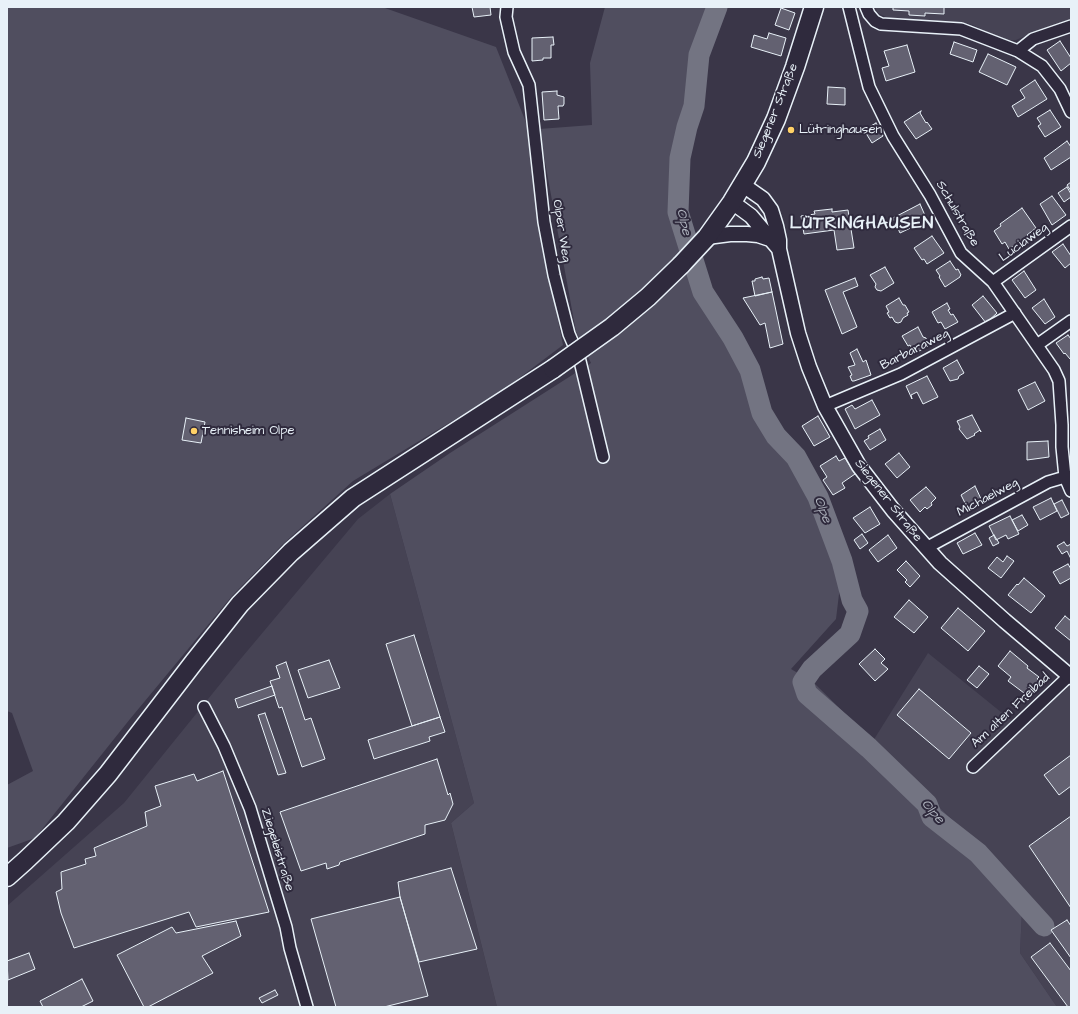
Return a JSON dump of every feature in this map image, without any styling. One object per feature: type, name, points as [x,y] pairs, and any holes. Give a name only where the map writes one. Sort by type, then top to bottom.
[{"type":"main road","name":"Siegener Straße","points":[[743,185],[756,162],[776,119],[795,67],[814,7]]},
{"type":"main road","points":[[7,877],[26,862],[66,822],[108,774],[240,604],[291,552],[353,498],[553,369],[612,327],[648,297],[681,266],[707,237],[743,185]]},
{"type":"street","name":"Olper Weg","points":[[507,7],[506,16],[514,52],[529,85],[544,222],[554,275],[569,334],[579,357],[604,458]]},
{"type":"street","name":"Schulstraße","points":[[849,7],[869,87],[893,136],[930,195],[961,253],[993,282],[1054,370],[1059,381],[1067,422],[1062,447],[1065,477],[1071,491]]},
{"type":"street","points":[[866,7],[869,14],[875,21],[881,24],[962,29],[1018,51],[1042,66],[1060,89],[1071,112]]},
{"type":"street","points":[[1018,51],[1033,39],[1071,26]]},
{"type":"street","name":"Siegener Straße","points":[[743,185],[763,199],[771,210],[779,240],[775,244]]},
{"type":"street","name":"Siegener Straße","points":[[732,202],[751,216],[775,244],[798,333],[809,367],[825,406],[859,466],[892,510],[940,563],[1005,622],[1070,677]]},
{"type":"street","name":"Luciaweg","points":[[993,282],[1071,226]]},
{"type":"street","points":[[707,237],[730,234],[758,235],[775,244]]},
{"type":"street","name":"Barbaraweg","points":[[825,406],[901,374],[1015,313]]},
{"type":"street","points":[[1037,345],[1071,321]]},
{"type":"street","name":"Michaelweg","points":[[926,548],[1048,482],[1065,477]]},
{"type":"street","name":"Am alten Freibad","points":[[973,767],[1070,677]]},
{"type":"street","name":"Ziegeleistraße","points":[[204,707],[224,746],[250,808],[286,927],[292,956],[307,1007]]},
{"type":"shaded area","points":[[7,7],[382,7],[496,47],[529,130],[541,237],[563,345],[502,391],[353,481],[283,544],[232,596],[130,719],[35,838],[7,848],[7,785],[33,771],[12,713],[7,711]]},
{"type":"shaded area","points":[[605,7],[712,7],[692,61],[690,104],[674,156],[673,212],[698,293],[729,341],[743,367],[757,411],[767,434],[790,458],[809,493],[840,586],[836,619],[791,669],[813,682],[1023,890],[1020,953],[1057,1007],[497,1007],[451,823],[474,803],[390,494],[450,453],[591,363],[576,332],[539,129],[592,125],[590,63]]},
{"type":"shaded area","points":[[875,7],[1071,7],[1071,19],[1016,40],[1003,40],[973,25],[959,22],[890,19],[878,13]]},
{"type":"shaded area","points":[[390,494],[474,803],[451,823],[497,1007],[7,1007],[7,906],[124,803],[238,662],[358,519]]},
{"type":"shaded area","points":[[928,653],[1017,725],[1071,677],[1071,1007],[1057,1007],[1020,953],[1023,890],[873,741]]},
{"type":"building","points":[[472,7],[490,7],[491,15],[474,17]]},
{"type":"building","points":[[893,7],[944,7],[944,14],[925,13],[925,16],[909,15],[909,11],[893,10]]},
{"type":"building","points":[[781,8],[795,13],[789,30],[775,25]]},
{"type":"building","points":[[769,33],[786,38],[781,56],[751,47],[754,35],[767,39]]},
{"type":"building","points":[[553,37],[554,45],[551,45],[551,58],[543,58],[543,60],[532,61],[532,38]]},
{"type":"building","points":[[1060,41],[1071,58],[1071,63],[1061,71],[1047,50]]},
{"type":"building","points":[[954,42],[977,50],[973,62],[950,54]]},
{"type":"building","points":[[907,45],[915,72],[886,81],[882,68],[889,66],[884,51]]},
{"type":"building","points":[[988,54],[1016,67],[1007,85],[979,72]]},
{"type":"building","points":[[1035,80],[1047,99],[1018,117],[1012,106],[1025,98],[1020,90]]},
{"type":"building","points":[[828,87],[845,88],[845,105],[827,104]]},
{"type":"building","points":[[557,91],[557,95],[564,97],[563,106],[558,106],[559,119],[544,120],[542,92]]},
{"type":"building","points":[[1050,110],[1061,127],[1045,137],[1038,126],[1041,124],[1037,118]]},
{"type":"building","points":[[921,111],[920,113],[926,123],[927,122],[932,129],[916,139],[904,122]]},
{"type":"building","points":[[876,123],[883,136],[872,143],[864,130]]},
{"type":"building","points":[[1067,141],[1071,147],[1071,157],[1051,170],[1044,158]]},
{"type":"building","points":[[1071,182],[1071,191],[1067,185]]},
{"type":"building","points":[[1067,187],[1071,197],[1064,202],[1058,193]]},
{"type":"building","points":[[1052,196],[1066,215],[1052,225],[1040,204]]},
{"type":"building","points":[[920,204],[927,220],[900,233],[893,218]]},
{"type":"building","points":[[1022,208],[1036,228],[1027,235],[1029,237],[1009,249],[1005,242],[1002,244],[994,231],[1001,226],[1000,224]]},
{"type":"building","points":[[832,209],[832,212],[848,210],[854,248],[837,250],[834,230],[804,234],[801,216],[815,214],[814,211]]},
{"type":"building","points":[[932,236],[944,253],[927,264],[924,259],[922,260],[914,248]]},
{"type":"building","points":[[1063,244],[1071,256],[1071,263],[1065,268],[1052,252]]},
{"type":"building","points":[[950,261],[956,270],[958,269],[961,275],[945,287],[936,270]]},
{"type":"building","points":[[885,267],[894,283],[881,291],[877,290],[875,287],[876,284],[870,275]]},
{"type":"building","points":[[1024,271],[1036,290],[1025,298],[1012,280]]},
{"type":"building","points":[[762,277],[763,279],[769,278],[772,292],[755,296],[752,281]]},
{"type":"building","points":[[855,278],[858,286],[843,292],[857,327],[842,334],[825,290]]},
{"type":"building","points":[[772,292],[783,344],[770,348],[765,323],[760,325],[743,298]]},
{"type":"building","points":[[983,296],[997,313],[986,323],[972,305]]},
{"type":"building","points":[[899,298],[909,312],[901,322],[898,323],[895,322],[892,317],[890,318],[887,313],[889,312],[886,306]]},
{"type":"building","points":[[1044,299],[1055,317],[1045,324],[1032,308]]},
{"type":"building","points":[[947,303],[950,309],[948,310],[951,315],[953,314],[958,322],[945,329],[941,322],[938,323],[932,312]]},
{"type":"building","points":[[918,327],[923,337],[926,338],[928,346],[914,354],[910,345],[908,346],[902,336]]},
{"type":"building","points":[[1068,335],[1071,339],[1070,359],[1065,353],[1064,354],[1056,343]]},
{"type":"building","points":[[857,349],[863,362],[866,360],[871,375],[852,381],[850,376],[852,375],[848,367],[855,365],[850,353]]},
{"type":"building","points":[[957,360],[964,373],[959,376],[958,379],[950,381],[943,368]]},
{"type":"building","points":[[927,376],[938,397],[923,404],[917,392],[911,395],[912,399],[906,386]]},
{"type":"building","points":[[1035,382],[1045,401],[1028,410],[1018,390]]},
{"type":"building","points":[[872,400],[880,415],[855,429],[845,409],[852,405],[855,409]]},
{"type":"building","points":[[972,415],[980,430],[974,434],[975,435],[967,439],[959,429],[960,427],[957,421]]},
{"type":"building","points":[[818,416],[830,437],[814,446],[802,426]]},
{"type":"building","name":"Tennisheim Olpe","points":[[186,418],[205,422],[201,443],[182,440]]},
{"type":"building","points":[[880,429],[886,440],[870,450],[864,441],[869,438],[868,436]]},
{"type":"building","points":[[1048,441],[1049,457],[1027,460],[1027,442]]},
{"type":"building","points":[[899,453],[910,467],[897,478],[885,464]]},
{"type":"building","points":[[836,456],[839,461],[845,458],[855,474],[842,483],[845,488],[833,495],[823,480],[827,477],[820,466]]},
{"type":"building","points":[[975,486],[982,501],[968,509],[961,495]]},
{"type":"building","points":[[926,487],[936,498],[931,503],[932,505],[927,509],[925,507],[920,512],[910,500]]},
{"type":"building","points":[[1051,498],[1057,511],[1040,520],[1033,507]]},
{"type":"building","points":[[1062,500],[1069,514],[1061,518],[1054,504]]},
{"type":"building","points":[[870,507],[880,524],[865,533],[853,518]]},
{"type":"building","points":[[1022,515],[1028,525],[1018,531],[1012,520]]},
{"type":"building","points":[[1010,516],[1019,534],[1008,539],[1006,535],[996,540],[989,526]]},
{"type":"building","points":[[975,533],[982,545],[963,554],[957,543]]},
{"type":"building","points":[[862,534],[868,543],[860,549],[854,540]]},
{"type":"building","points":[[888,535],[897,548],[878,562],[869,550]]},
{"type":"building","points":[[994,535],[999,543],[993,546],[989,538]]},
{"type":"building","points":[[1064,542],[1067,546],[1071,544],[1071,559],[1067,551],[1062,554],[1057,546]]},
{"type":"building","points":[[1007,556],[1014,561],[1001,578],[988,568],[997,557],[1003,562]]},
{"type":"building","points":[[906,561],[920,576],[910,587],[905,582],[907,580],[897,570]]},
{"type":"building","points":[[1068,564],[1071,569],[1071,578],[1060,584],[1053,572]]},
{"type":"building","points":[[1024,578],[1045,596],[1031,613],[1008,595]]},
{"type":"building","points":[[909,600],[928,617],[914,633],[894,617]]},
{"type":"building","points":[[958,608],[985,631],[968,651],[941,628]]},
{"type":"building","points":[[1065,616],[1071,621],[1071,641],[1055,628]]},
{"type":"building","points":[[414,635],[440,717],[412,726],[386,644]]},
{"type":"building","points":[[875,649],[885,659],[881,663],[888,669],[875,681],[859,664]]},
{"type":"building","points":[[1010,651],[1028,666],[1027,668],[1039,677],[1037,679],[1043,683],[1028,700],[1022,696],[1024,693],[1008,681],[1011,677],[998,666]]},
{"type":"building","points":[[329,660],[340,688],[308,698],[298,670]]},
{"type":"building","points":[[286,662],[305,720],[311,718],[325,759],[302,767],[282,707],[279,708],[270,681],[280,678],[276,666]]},
{"type":"building","points":[[979,666],[989,674],[977,688],[967,680]]},
{"type":"building","points":[[272,686],[275,695],[238,708],[235,699]]},
{"type":"building","points":[[919,689],[971,733],[949,759],[897,715]]},
{"type":"building","points":[[265,713],[286,773],[278,775],[258,715]]},
{"type":"building","points":[[440,717],[445,732],[429,737],[430,741],[374,759],[368,740]]},
{"type":"building","points":[[1071,755],[1071,786],[1059,795],[1044,775]]},
{"type":"building","points":[[437,759],[448,795],[450,793],[453,804],[445,820],[425,825],[425,834],[340,862],[339,865],[327,869],[326,863],[301,871],[280,812]]},
{"type":"building","points":[[223,771],[269,912],[196,927],[189,912],[74,948],[61,913],[56,892],[62,889],[61,872],[86,864],[85,859],[96,856],[94,848],[147,826],[145,812],[161,806],[155,786],[194,774],[197,781]]},
{"type":"building","points":[[1071,816],[1071,908],[1029,846]]},
{"type":"building","points":[[451,868],[477,949],[419,962],[400,897],[398,882]]},
{"type":"building","points":[[400,897],[428,996],[384,1007],[336,1007],[311,919]]},
{"type":"building","points":[[1067,920],[1071,926],[1071,958],[1051,930]]},
{"type":"building","points":[[236,921],[241,936],[202,956],[213,973],[148,1007],[144,1007],[117,955],[172,927],[176,933]]},
{"type":"building","points":[[1050,943],[1071,971],[1071,1007],[1068,1007],[1031,957]]},
{"type":"building","points":[[29,953],[35,969],[8,980],[7,961]]},
{"type":"building","points":[[82,979],[93,1001],[81,1007],[43,1007],[40,1001]]},
{"type":"building","points":[[275,990],[278,995],[262,1003],[259,998]]},
{"type":"waterway","name":"Olpe","points":[[717,7],[699,55],[694,106],[687,127],[680,158],[678,212],[703,292],[733,338],[750,370],[762,413],[776,436],[796,457],[818,497],[842,561],[852,600],[858,611],[850,634],[812,669],[803,682],[807,694],[869,748],[927,804],[932,817],[978,853],[1044,926]]},
{"type":"place","name":"Lütringhausen","points":[[791,130]]},
{"type":"place","name":"Tennisheim Olpe","points":[[194,431]]},
{"type":"district","name":"LÜTRINGHAUSEN","points":[[862,224]]}]
